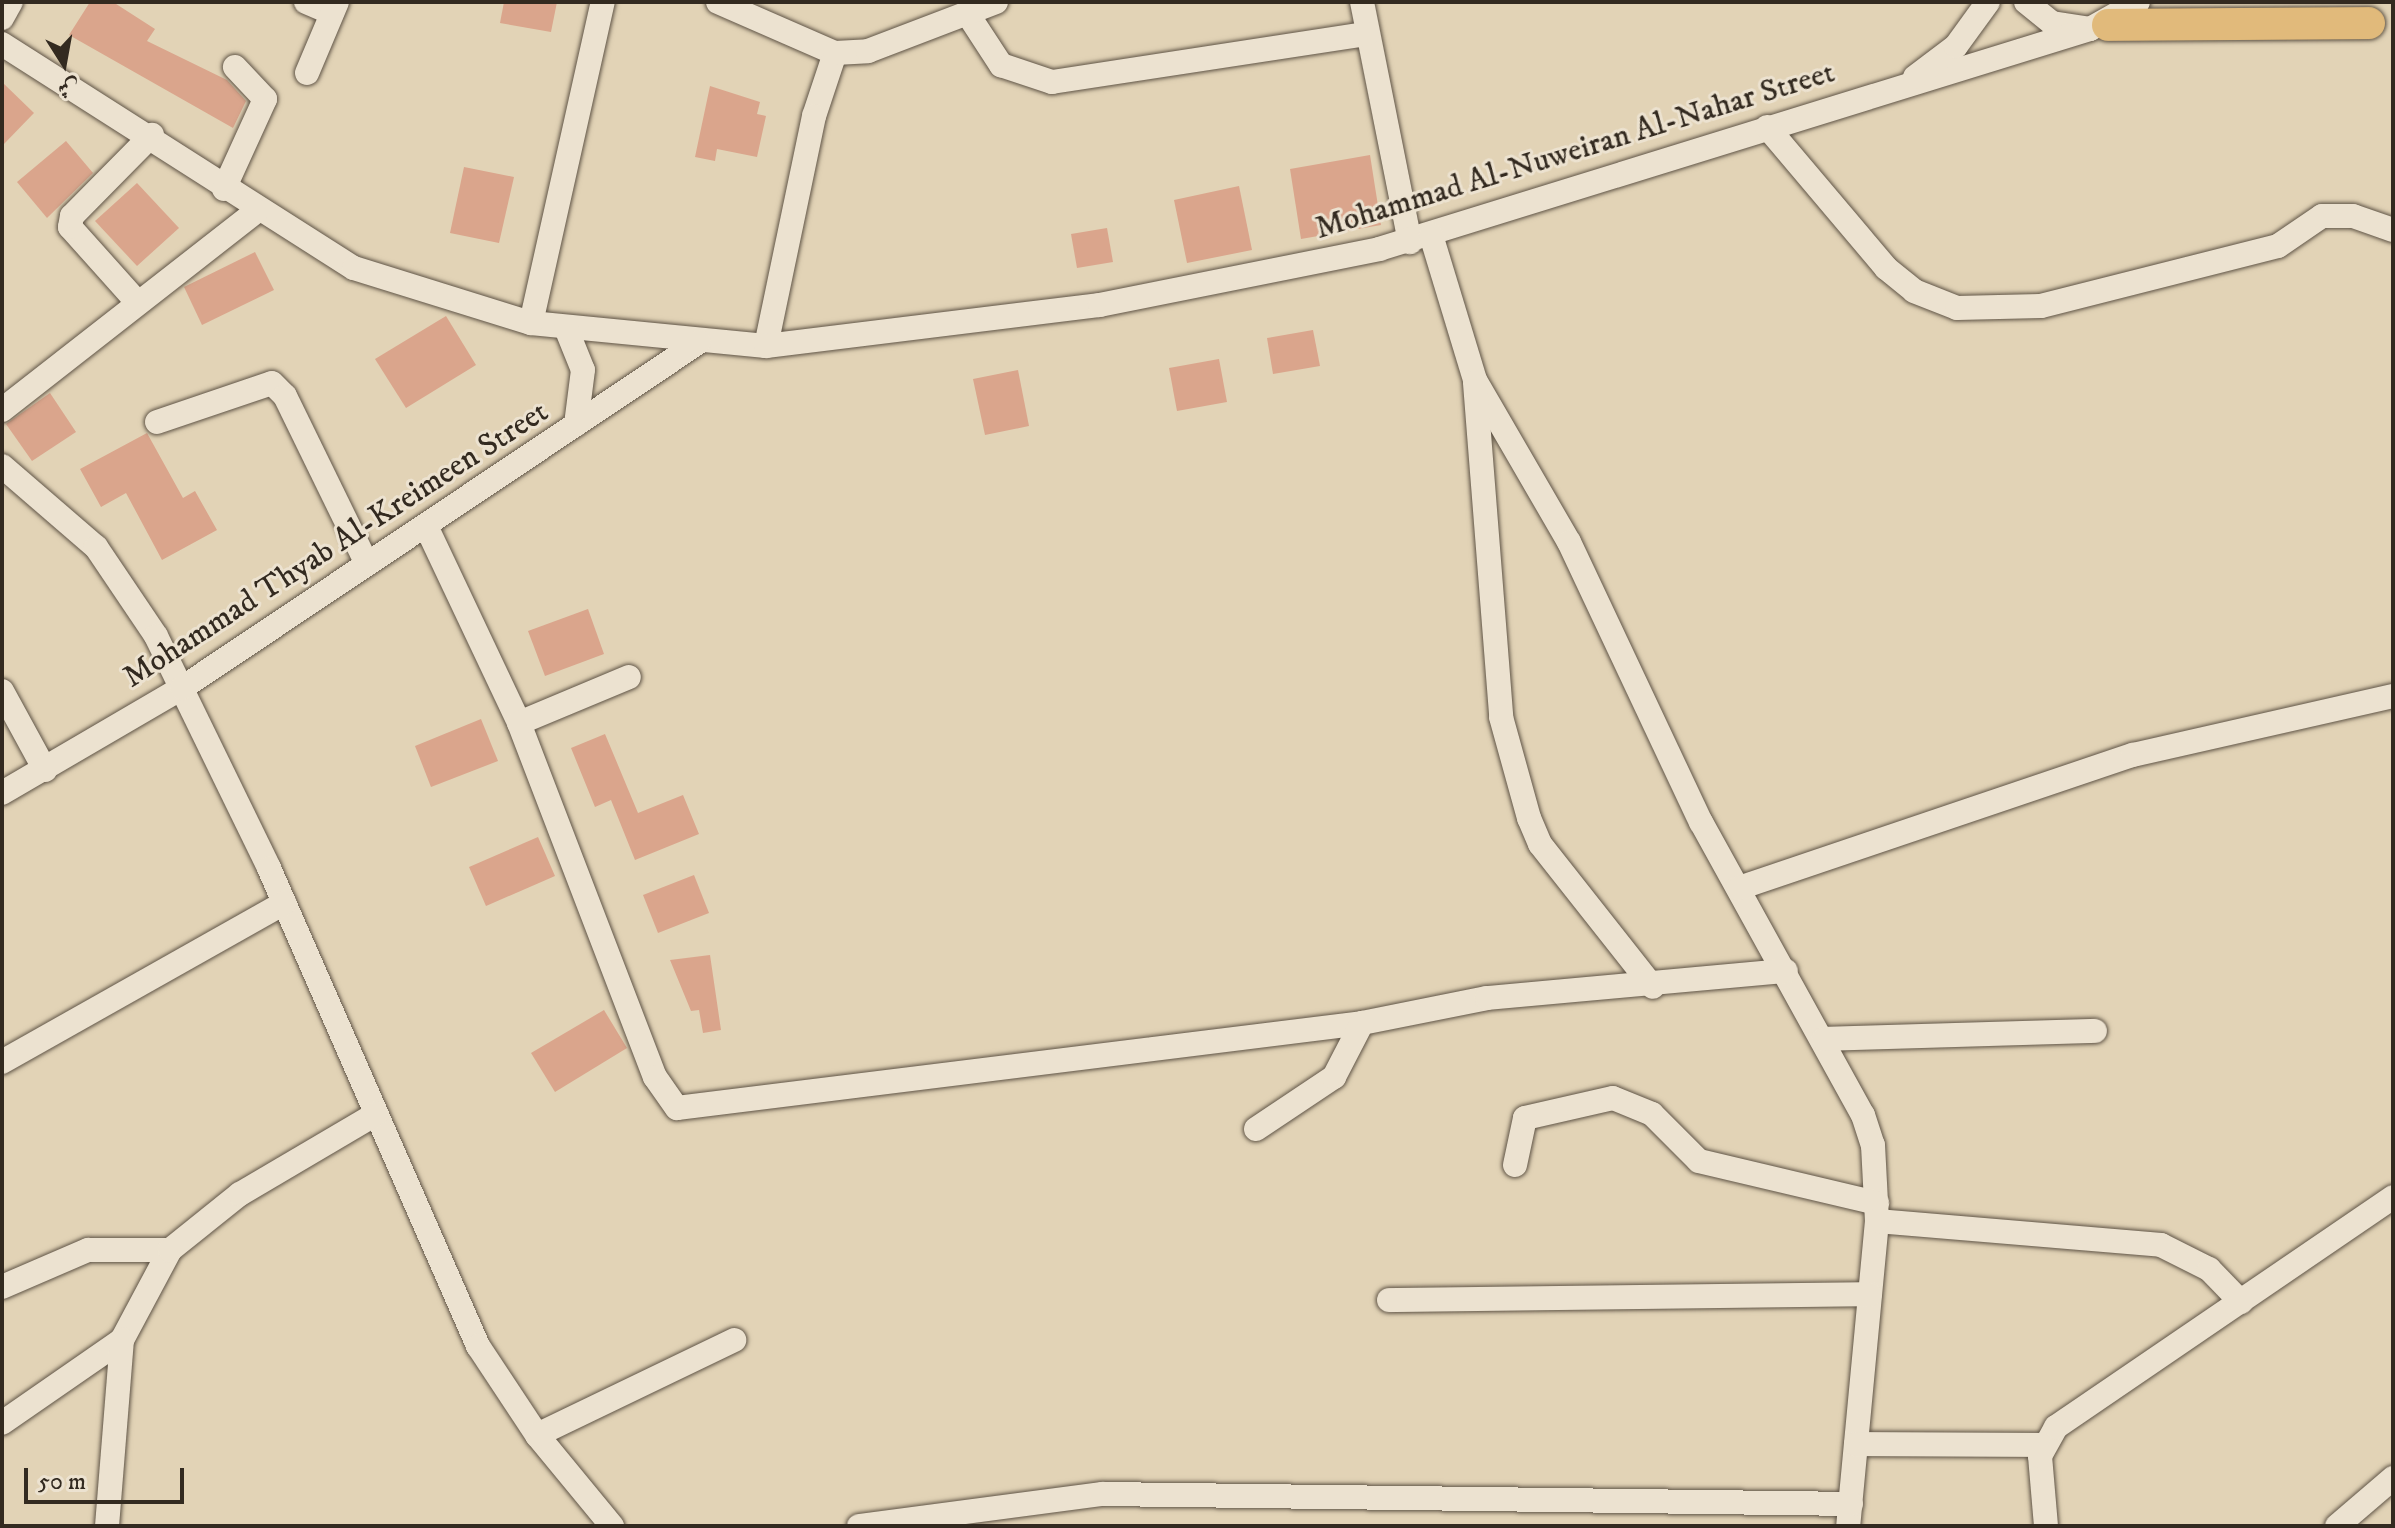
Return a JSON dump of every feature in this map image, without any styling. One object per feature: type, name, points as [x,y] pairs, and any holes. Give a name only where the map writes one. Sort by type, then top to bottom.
[{"type":"main road","points":[[2306,2],[2381,26]]},
{"type":"main road","points":[[2099,27],[2381,26]]},
{"type":"street","points":[[2,18],[11,2]]},
{"type":"street","points":[[306,2],[335,8],[307,73]]},
{"type":"street","points":[[531,323],[603,2]]},
{"type":"street","points":[[718,2],[835,53],[868,51],[969,16],[996,2]]},
{"type":"street","points":[[859,1526],[1102,1494],[1849,1515],[1877,1212],[1863,1115],[1677,773],[1601,602],[1475,380],[1420,238],[1367,34],[1362,2]]},
{"type":"street","name":"Mohammad Al-Nuweiran Al-Nahar Street","points":[[1903,86],[1956,46],[1988,2]]},
{"type":"street","points":[[2026,2],[2052,23],[2099,27],[2138,2]]},
{"type":"street","points":[[969,16],[1001,65],[1052,82],[1367,34]]},
{"type":"street","name":"Mohammad Al-Nuweiran Al-Nahar Street","points":[[2,44],[152,135],[257,211],[354,268],[531,323],[699,342],[766,346],[1100,305],[1420,238],[1767,127],[2099,27]]},
{"type":"street","points":[[766,346],[814,116],[835,53]]},
{"type":"street","points":[[224,189],[265,99],[235,67]]},
{"type":"street","points":[[1767,127],[1886,268],[1914,291],[1957,308],[1993,312],[2056,303],[2278,246],[2322,216],[2393,230]]},
{"type":"street","points":[[138,303],[70,227],[152,135]]},
{"type":"street","points":[[2,410],[257,211]]},
{"type":"street","points":[[566,328],[585,385],[576,425]]},
{"type":"street","name":"Mohammad Thyab Al-Kreimeen Street","points":[[2,793],[182,688],[699,342]]},
{"type":"street","points":[[1475,380],[1501,717],[1529,818],[1540,844],[1653,987]]},
{"type":"street","points":[[157,422],[272,383],[285,396],[367,564]]},
{"type":"street","points":[[2,466],[96,547],[182,688],[284,903],[478,1346],[537,1435],[612,1526]]},
{"type":"street","points":[[426,526],[519,723],[655,1077],[677,1108],[1362,1023],[1487,998],[1653,987],[1786,971]]},
{"type":"street","points":[[519,723],[629,677]]},
{"type":"street","points":[[2,691],[45,770]]},
{"type":"street","points":[[1739,888],[2133,755],[2393,696]]},
{"type":"street","points":[[2,1062],[284,903]]},
{"type":"street","points":[[1256,1129],[1334,1077],[1362,1023]]},
{"type":"street","points":[[1824,1039],[2095,1031]]},
{"type":"street","points":[[1515,1165],[1525,1118],[1613,1098],[1652,1114],[1699,1161],[1877,1212],[2161,1245],[2209,1269],[2241,1302]]},
{"type":"street","points":[[107,1526],[122,1340],[170,1250],[240,1194],[376,1114]]},
{"type":"street","points":[[2046,1526],[2042,1445],[2056,1427],[2393,1197]]},
{"type":"street","points":[[2,1287],[88,1250],[170,1250]]},
{"type":"street","points":[[1389,1300],[1870,1294]]},
{"type":"street","points":[[2,1423],[122,1340]]},
{"type":"street","points":[[537,1435],[734,1340]]},
{"type":"street","points":[[1856,1444],[2042,1445]]},
{"type":"street","points":[[2337,1526],[2393,1478]]},
{"type":"building","points":[[90,2],[113,2],[155,29],[147,41],[227,80],[246,101],[233,128],[69,35]]},
{"type":"building","points":[[504,2],[557,2],[551,32],[500,23]]},
{"type":"building","points":[[2,82],[34,113],[2,146]]},
{"type":"building","points":[[710,86],[760,102],[757,114],[766,116],[757,157],[717,149],[715,161],[695,157]]},
{"type":"building","points":[[66,141],[93,173],[47,218],[17,182]]},
{"type":"building","points":[[1370,155],[1381,225],[1301,239],[1290,169]]},
{"type":"building","points":[[464,167],[514,177],[499,243],[450,233]]},
{"type":"building","points":[[137,183],[179,228],[137,266],[95,221]]},
{"type":"building","points":[[1239,186],[1252,250],[1187,263],[1174,200]]},
{"type":"building","points":[[1107,228],[1113,262],[1077,268],[1071,234]]},
{"type":"building","points":[[255,252],[274,290],[202,325],[184,287]]},
{"type":"building","points":[[446,316],[476,365],[406,408],[375,359]]},
{"type":"building","points":[[1313,330],[1320,366],[1273,374],[1267,338]]},
{"type":"building","points":[[1219,359],[1227,402],[1177,411],[1169,368]]},
{"type":"building","points":[[1018,370],[1029,426],[985,435],[973,379]]},
{"type":"building","points":[[50,393],[76,432],[32,461],[6,424]]},
{"type":"building","points":[[147,433],[183,498],[195,491],[217,530],[162,560],[126,493],[101,507],[80,469]]},
{"type":"building","points":[[588,609],[604,654],[545,676],[528,631]]},
{"type":"building","points":[[481,719],[498,761],[431,787],[415,746]]},
{"type":"building","points":[[605,734],[638,813],[683,795],[699,834],[635,860],[611,800],[595,807],[571,748]]},
{"type":"building","points":[[538,837],[555,876],[486,906],[469,867]]},
{"type":"building","points":[[694,875],[709,913],[658,933],[643,895]]},
{"type":"building","points":[[710,955],[721,1030],[703,1033],[699,1010],[691,1011],[670,960]]},
{"type":"building","points":[[604,1010],[627,1048],[555,1092],[531,1053]]}]
